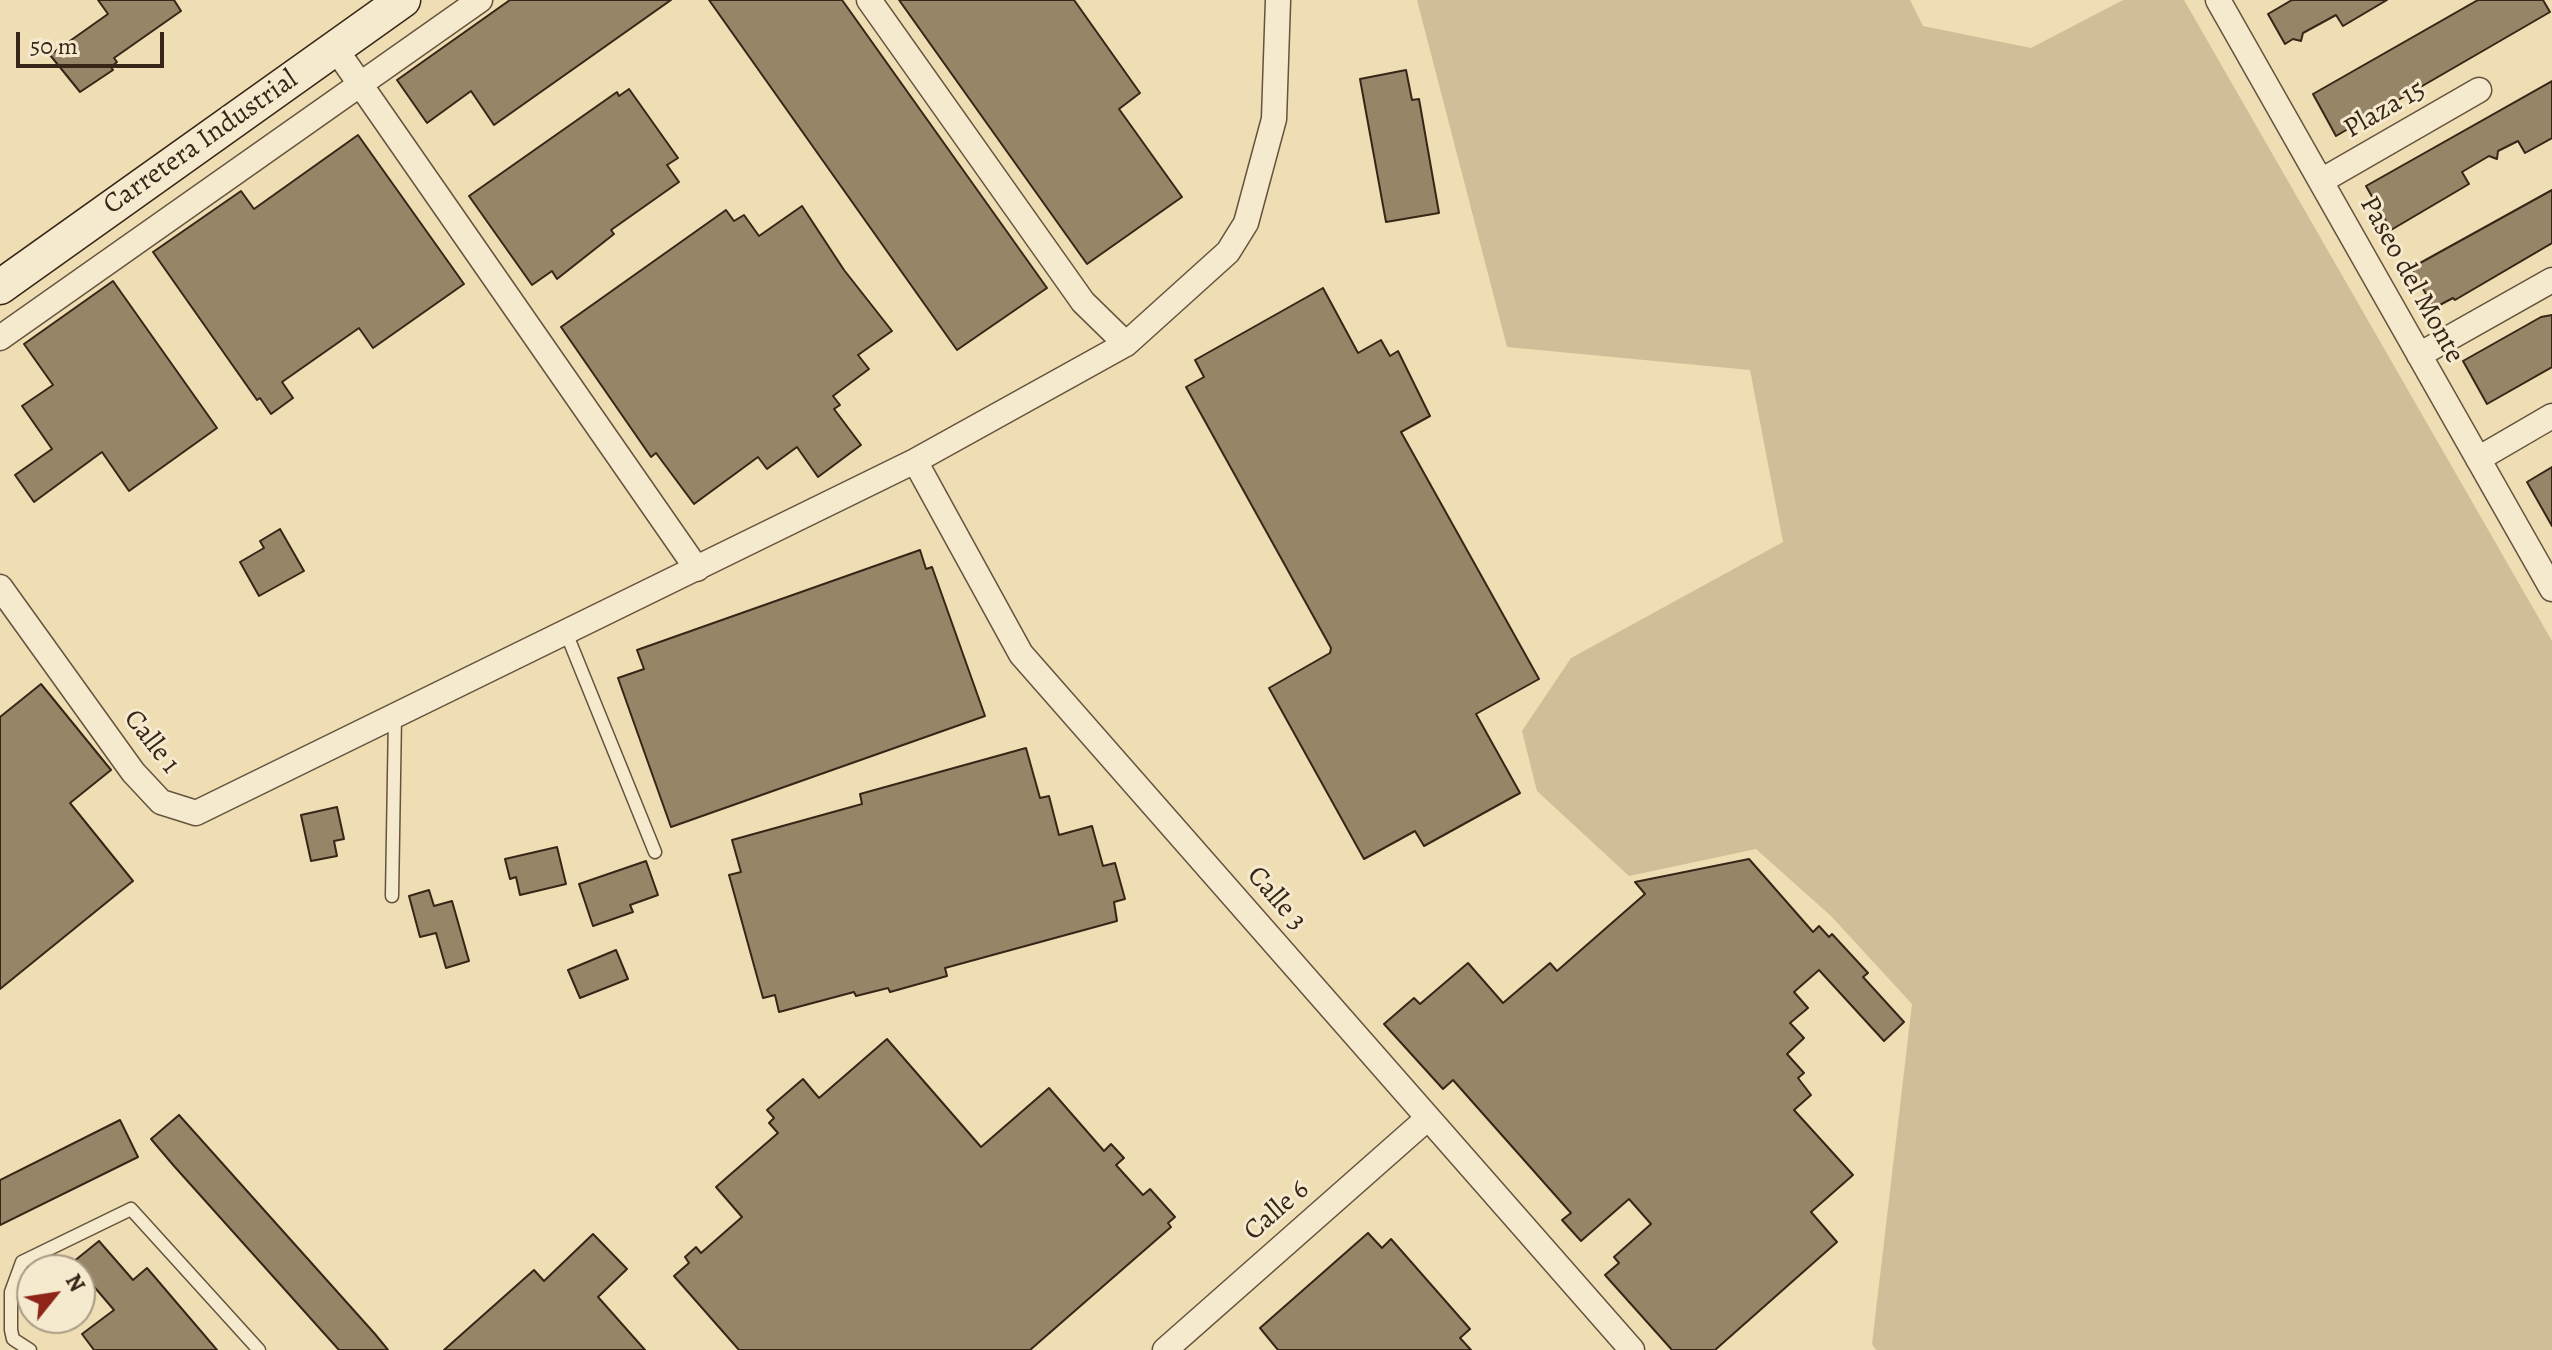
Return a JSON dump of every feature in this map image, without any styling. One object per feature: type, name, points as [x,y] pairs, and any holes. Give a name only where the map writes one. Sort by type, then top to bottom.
[{"type":"street","name":"Carretera Industrial","points":[[0,287],[403,0]]},
{"type":"street","points":[[0,338],[480,0]]},
{"type":"street","points":[[869,0],[1083,302],[1126,344]]},
{"type":"street","name":"Calle 1","points":[[0,587],[133,772],[161,802],[196,813],[915,461],[1126,344],[1228,252],[1246,223],[1274,119],[1278,0]]},
{"type":"street","name":"Paseo del Monte","points":[[2224,2],[2478,459],[2543,552],[2552,589]]},
{"type":"street","points":[[335,48],[697,569]]},
{"type":"street","name":"Plaza 15","points":[[2321,181],[2479,90]]},
{"type":"street","points":[[2419,355],[2552,280]]},
{"type":"street","points":[[2478,459],[2552,416]]},
{"type":"street","name":"Calle 3","points":[[915,461],[1021,654],[1632,1350]]},
{"type":"street","name":"Calle 6","points":[[1165,1350],[1428,1118]]},
{"type":"lane","points":[[565,630],[634,793],[655,852]]},
{"type":"lane","points":[[392,896],[395,716]]},
{"type":"lane","points":[[30,1350],[13,1339],[11,1330],[11,1292],[22,1262],[131,1209],[259,1350]]},
{"type":"shaded area","points":[[1417,0],[1910,0],[1923,26],[2031,48],[2123,0],[2184,0],[2552,641],[2552,1350],[1876,1350],[1872,1344],[1912,1004],[1831,916],[1756,849],[1629,876],[1537,791],[1522,731],[1571,658],[1783,542],[1750,370],[1507,347]]},
{"type":"building","points":[[98,0],[174,0],[181,11],[114,58],[117,62],[111,67],[113,70],[80,92],[50,55],[108,14]]},
{"type":"building","points":[[510,0],[671,0],[494,125],[471,91],[427,123],[397,80]]},
{"type":"building","points":[[709,0],[842,0],[1047,288],[957,350]]},
{"type":"building","points":[[899,0],[1074,0],[1140,93],[1119,109],[1182,197],[1087,264]]},
{"type":"building","points":[[2292,0],[2387,0],[2343,26],[2336,15],[2303,33],[2301,41],[2293,39],[2285,44],[2268,14]]},
{"type":"building","points":[[2478,0],[2543,0],[2550,12],[2336,136],[2313,94]]},
{"type":"building","points":[[1406,70],[1412,100],[1419,99],[1439,213],[1386,222],[1360,79]]},
{"type":"building","points":[[2552,81],[2552,138],[2525,153],[2518,141],[2498,151],[2497,159],[2489,156],[2462,172],[2469,184],[2391,230],[2366,186]]},
{"type":"building","points":[[629,89],[678,158],[667,165],[679,182],[611,230],[614,234],[557,279],[552,271],[532,285],[469,196],[617,92],[619,96]]},
{"type":"building","points":[[358,135],[464,284],[373,348],[359,328],[282,382],[293,398],[271,414],[260,398],[257,400],[153,252],[241,191],[254,209]]},
{"type":"building","points":[[2552,190],[2552,243],[2455,300],[2453,298],[2434,308],[2411,268]]},
{"type":"building","points":[[802,206],[844,270],[892,331],[858,355],[869,369],[833,396],[840,405],[834,409],[861,445],[818,477],[797,447],[767,469],[758,457],[694,504],[656,453],[651,457],[561,327],[726,210],[734,221],[744,215],[759,236]]},
{"type":"building","points":[[113,281],[217,428],[129,491],[102,452],[34,502],[15,475],[52,449],[22,406],[53,385],[24,344]]},
{"type":"building","points":[[1323,288],[1358,353],[1381,340],[1390,356],[1398,351],[1430,416],[1401,432],[1539,679],[1476,714],[1520,793],[1424,846],[1415,831],[1364,859],[1269,688],[1330,653],[1331,648],[1186,387],[1204,377],[1195,360]]},
{"type":"building","points":[[2552,315],[2552,367],[2487,404],[2463,361],[2541,317]]},
{"type":"building","points":[[2552,467],[2552,526],[2527,482]]},
{"type":"building","points":[[280,529],[304,571],[259,596],[240,562],[264,548],[260,541]]},
{"type":"building","points":[[920,550],[926,569],[932,567],[985,716],[671,827],[618,678],[644,669],[637,650]]},
{"type":"building","points":[[41,684],[111,770],[70,803],[133,881],[0,989],[0,717]]},
{"type":"building","points":[[1026,748],[1040,798],[1049,796],[1059,835],[1092,826],[1103,866],[1115,863],[1125,899],[1114,902],[1117,921],[945,968],[947,976],[890,992],[888,988],[856,996],[854,992],[779,1012],[775,995],[763,998],[729,875],[741,872],[732,840],[862,804],[860,794]]},
{"type":"building","points":[[337,807],[344,839],[334,841],[337,856],[311,861],[301,815]]},
{"type":"building","points":[[557,847],[566,884],[520,895],[516,877],[510,879],[505,859]]},
{"type":"building","points":[[1749,859],[1813,932],[1819,926],[1829,937],[1832,934],[1868,973],[1863,977],[1904,1022],[1884,1041],[1819,970],[1794,992],[1808,1008],[1790,1023],[1804,1038],[1787,1054],[1804,1073],[1798,1078],[1811,1095],[1794,1110],[1853,1175],[1811,1212],[1837,1242],[1715,1350],[1672,1350],[1605,1275],[1619,1263],[1614,1257],[1651,1224],[1629,1199],[1581,1241],[1562,1220],[1571,1213],[1453,1080],[1443,1089],[1384,1024],[1414,998],[1420,1004],[1468,963],[1503,1003],[1550,963],[1557,971],[1645,894],[1635,882]]},
{"type":"building","points":[[646,861],[658,895],[630,905],[633,912],[593,926],[579,884]]},
{"type":"building","points":[[429,890],[434,906],[452,901],[469,961],[446,968],[436,933],[420,937],[409,896]]},
{"type":"building","points":[[616,950],[628,979],[580,998],[568,970]]},
{"type":"building","points":[[887,1039],[981,1147],[1049,1088],[1104,1151],[1111,1144],[1124,1158],[1116,1165],[1143,1195],[1150,1189],[1175,1217],[1168,1223],[1171,1227],[1030,1350],[739,1350],[674,1276],[689,1263],[685,1257],[696,1247],[701,1253],[742,1217],[716,1187],[778,1133],[769,1123],[774,1118],[767,1110],[803,1079],[819,1098]]},
{"type":"building","points":[[179,1115],[388,1350],[339,1350],[174,1166],[151,1139]]},
{"type":"building","points":[[120,1120],[138,1157],[0,1225],[0,1180]]},
{"type":"building","points":[[1368,1233],[1382,1248],[1391,1239],[1470,1329],[1460,1338],[1471,1350],[1278,1350],[1260,1328]]},
{"type":"building","points":[[593,1234],[627,1269],[598,1297],[645,1350],[444,1350],[534,1270],[544,1281]]},
{"type":"building","points":[[99,1241],[133,1280],[147,1268],[217,1350],[94,1350],[82,1334],[96,1334],[96,1324],[114,1310],[96,1289],[96,1254],[83,1254]]}]
